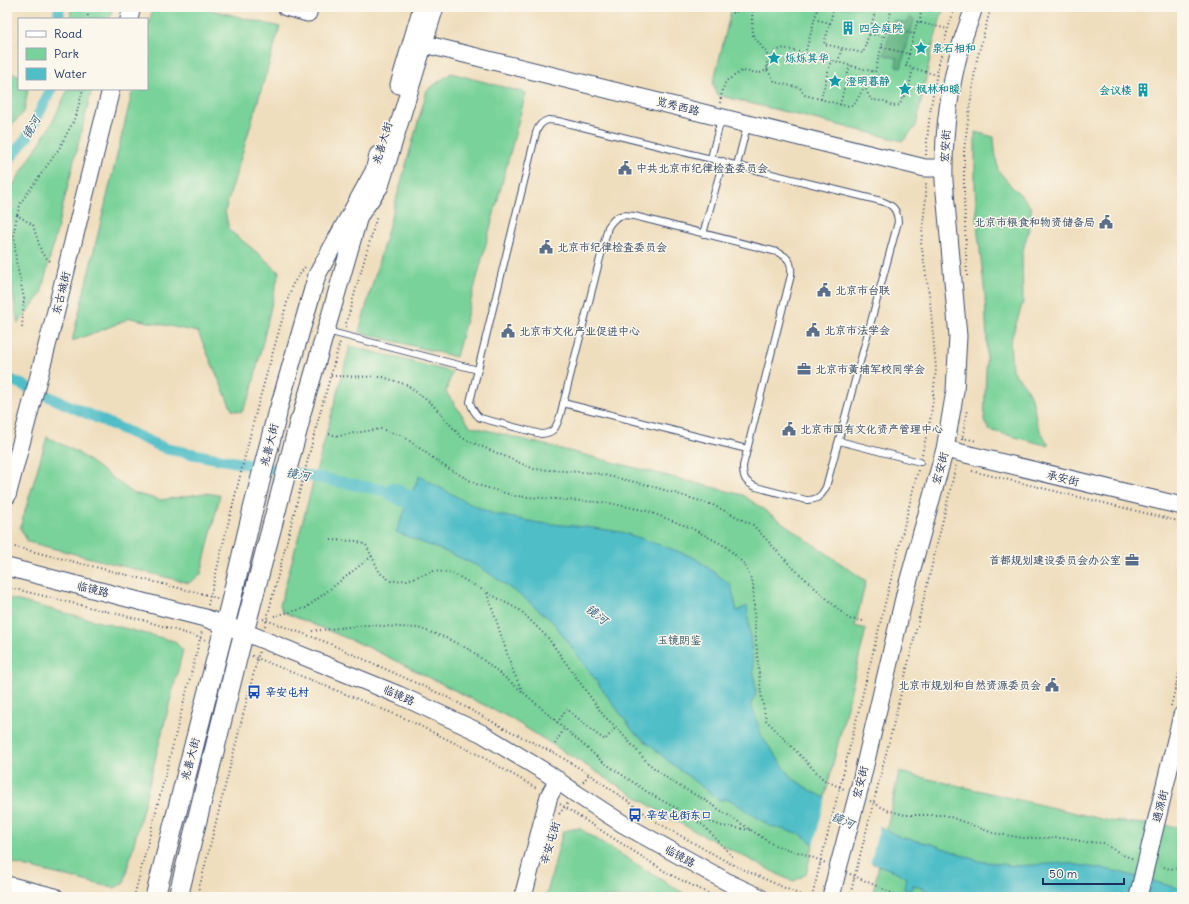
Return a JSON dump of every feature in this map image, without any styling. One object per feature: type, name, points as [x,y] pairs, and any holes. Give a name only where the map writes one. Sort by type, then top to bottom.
[{"type":"main road","name":"兆善大街","points":[[155,897],[225,625],[277,414]]},
{"type":"main road","name":"兆善大街","points":[[178,897],[244,632],[284,517],[308,422]]},
{"type":"street","points":[[129,18],[132,7]]},
{"type":"street","points":[[286,7],[308,13]]},
{"type":"street","name":"兆善大街","points":[[308,422],[326,330],[358,216],[380,186],[418,42],[422,7]]},
{"type":"street","name":"兆善大街","points":[[277,414],[317,275],[374,170],[418,42],[435,7]]},
{"type":"street","name":"宏安街","points":[[831,897],[859,793],[906,590],[945,449],[955,391],[958,336],[944,181],[944,140],[951,91],[961,45],[974,7]]},
{"type":"street","name":"览秀西路","points":[[418,42],[721,110],[748,124],[925,168],[944,168]]},
{"type":"street","name":"东古城街","points":[[7,496],[52,326],[111,90]]},
{"type":"street","name":"承安街","points":[[945,449],[1182,506]]},
{"type":"street","name":"临镜路","points":[[7,567],[205,618],[244,632],[399,695],[481,733],[558,780],[575,793],[623,824],[730,884],[759,897]]},
{"type":"street","name":"通源街","points":[[1138,897],[1182,715]]},
{"type":"street","name":"辛安屯街","points":[[523,897],[549,796],[558,780]]},
{"type":"street","points":[[7,885],[55,897]]},
{"type":"lane","points":[[711,158],[721,110]]},
{"type":"lane","points":[[548,120],[558,121],[723,161],[888,203],[894,207],[898,214],[898,222],[839,441],[826,487],[822,494],[818,498],[812,500],[756,487],[745,479],[743,473],[747,449],[791,276],[792,267],[789,261],[784,255],[777,252],[630,215],[618,216],[612,220],[608,227],[563,403],[557,424],[553,430],[541,434],[480,418],[475,414],[470,402],[536,133],[542,122],[548,120]]},
{"type":"lane","points":[[737,165],[748,124]]},
{"type":"lane","points":[[703,234],[723,161]]},
{"type":"lane","points":[[326,330],[478,370]]},
{"type":"lane","points":[[563,403],[747,449]]},
{"type":"lane","points":[[839,441],[920,462]]},
{"type":"path","points":[[87,7],[88,18]]},
{"type":"path","points":[[732,13],[750,7]]},
{"type":"path","points":[[753,7],[753,36],[767,54],[767,70],[776,82],[800,88],[805,95],[846,106],[854,105],[863,89],[866,90],[871,100],[884,101],[892,106],[900,105],[902,98],[908,92],[913,68]]},
{"type":"path","points":[[805,54],[818,7]]},
{"type":"path","points":[[834,7],[824,44],[863,53],[875,12],[855,7]]},
{"type":"path","points":[[721,110],[722,90],[726,81],[742,71],[760,73],[767,70],[775,51],[784,48],[875,72],[892,7]]},
{"type":"path","points":[[920,7],[920,23]]},
{"type":"path","name":"宏安街","points":[[812,897],[931,416],[936,369],[930,300],[922,243],[926,196],[925,168],[927,140],[937,75],[955,7]]},
{"type":"path","points":[[814,19],[830,23]]},
{"type":"path","points":[[937,75],[906,66],[917,22],[948,29]]},
{"type":"path","points":[[887,28],[914,34]]},
{"type":"path","points":[[869,34],[884,37]]},
{"type":"path","points":[[882,47],[909,54]]},
{"type":"path","points":[[838,62],[842,48]]},
{"type":"path","points":[[821,99],[831,60]]},
{"type":"path","points":[[840,105],[850,65]]},
{"type":"path","points":[[22,326],[24,298],[16,261],[14,232],[17,214],[21,202],[63,142],[76,116],[83,90]]},
{"type":"path","points":[[17,214],[33,225],[42,254],[50,261]]},
{"type":"path","points":[[197,897],[262,640],[284,517],[308,422],[331,376],[377,215]]},
{"type":"path","points":[[331,376],[383,377],[407,385],[432,404],[462,438],[534,469],[595,473],[648,485],[713,505],[753,525],[791,566],[850,619],[863,621]]},
{"type":"path","name":"兆善大街","points":[[134,897],[257,408]]},
{"type":"path","points":[[329,434],[340,436],[381,429],[403,436],[444,466],[478,485],[515,496],[609,503],[647,511],[691,528],[727,547],[744,564],[753,583],[755,630],[761,694],[766,720],[824,780],[859,793],[888,810],[905,814],[945,815],[993,833],[1023,838],[1069,838],[1084,842],[1103,843],[1124,855],[1137,859]]},
{"type":"path","points":[[330,540],[356,541],[366,545],[380,573],[391,581],[407,580],[434,571],[452,573],[487,591],[521,612],[548,638],[604,716],[616,727],[648,763],[672,782],[703,799],[774,845],[807,855],[901,897]]},
{"type":"path","points":[[274,616],[306,608],[372,556]]},
{"type":"path","name":"临镜路","points":[[7,587],[146,621],[219,644]]},
{"type":"path","points":[[487,591],[513,671],[524,693]]},
{"type":"path","points":[[312,631],[367,625],[418,628],[444,637],[472,652],[524,693],[603,762],[652,795],[685,813],[704,826],[733,858]]},
{"type":"path","name":"临镜路","points":[[240,651],[404,718],[477,754],[549,796],[669,874],[716,897]]},
{"type":"path","points":[[557,723],[567,710],[605,740],[616,727]]},
{"type":"path","points":[[555,744],[564,729]]},
{"type":"path","name":"辛安屯街","points":[[558,816],[589,774]]},
{"type":"path","name":"宏安街","points":[[850,897],[876,793]]},
{"type":"path","points":[[685,813],[722,826],[751,830]]},
{"type":"path","points":[[1156,865],[1170,869],[1182,868]]},
{"type":"green space","points":[[70,7],[113,7],[110,18],[71,18]]},
{"type":"green space","points":[[199,7],[280,27],[225,211],[229,230],[279,272],[251,393],[242,412],[232,410],[198,332],[130,318],[72,341],[133,90],[148,90],[148,28],[153,8]]},
{"type":"green space","points":[[732,7],[944,7],[933,44],[916,126],[903,141],[717,95],[713,84]]},
{"type":"green space","points":[[909,17],[914,19],[901,68],[896,66],[897,58],[884,55],[893,20],[907,23]]},
{"type":"green space","points":[[7,71],[18,75],[18,90],[28,90],[24,112],[7,130]]},
{"type":"green space","points":[[451,73],[526,93],[456,357],[359,332],[427,90]]},
{"type":"green space","points":[[68,90],[92,90],[41,294],[18,324],[7,258],[7,195],[52,123]]},
{"type":"green space","points":[[975,132],[994,137],[998,170],[1031,208],[1031,221],[1022,254],[1023,302],[1010,343],[1012,370],[1026,387],[1033,402],[1037,424],[1049,446],[989,430],[984,421],[987,344],[985,295],[978,233],[975,187]]},
{"type":"green space","name":"玉镜朗鉴","points":[[350,346],[452,372],[446,392],[470,426],[743,495],[866,581],[855,626],[866,629],[806,874],[793,882],[670,818],[510,718],[368,647],[283,612],[280,605]]},
{"type":"green space","points":[[47,437],[77,452],[133,493],[161,500],[205,493],[220,495],[201,574],[189,583],[28,542],[20,528]]},
{"type":"green space","points":[[7,598],[174,641],[183,650],[124,883],[114,888],[7,862]]},
{"type":"green space","points":[[899,772],[1110,821],[1182,827],[1182,897],[872,897]]},
{"type":"green space","points":[[579,828],[691,897],[546,897],[563,831]]},
{"type":"water","points":[[419,476],[468,503],[494,514],[539,523],[621,532],[658,544],[695,558],[731,585],[737,611],[747,606],[756,694],[751,704],[762,737],[792,778],[810,790],[900,837],[932,844],[979,861],[1016,866],[1066,863],[1115,871],[1182,889],[1182,897],[945,897],[913,885],[910,891],[904,889],[906,878],[895,871],[812,843],[801,834],[770,826],[729,799],[719,800],[633,731],[553,622],[527,600],[480,567],[396,532]]},
{"type":"pier","points":[[826,796],[880,824],[870,865],[814,845]]},
{"type":"waterway","name":"镜河","points":[[59,7],[59,18]]},
{"type":"waterway","name":"镜河","points":[[7,162],[28,136],[51,90]]},
{"type":"waterway","name":"镜河","points":[[7,378],[167,449],[393,492]]},
{"type":"waterway","name":"镜河","points":[[393,492],[432,511]]},
{"type":"place","name":"四合庭院","points":[[848,28]]},
{"type":"place","name":"泉石相和","points":[[921,48]]},
{"type":"place","name":"烁烁其华","points":[[774,58]]},
{"type":"place","name":"澄明暮静","points":[[835,81]]},
{"type":"place","name":"枫林和暖","points":[[905,89]]},
{"type":"place","name":"会议楼","points":[[1143,90]]},
{"type":"place","name":"中共北京市纪律检查委员会","points":[[625,168]]},
{"type":"place","name":"北京市粮食和物资储备局","points":[[1106,222]]},
{"type":"place","name":"北京市纪律检查委员会","points":[[546,247]]},
{"type":"place","name":"北京市台联","points":[[824,290]]},
{"type":"place","name":"北京市法学会","points":[[813,330]]},
{"type":"place","name":"北京市文化产业促进中心","points":[[508,331]]},
{"type":"place","name":"北京市黄埔军校同学会","points":[[804,369]]},
{"type":"place","name":"北京市国有文化资产管理中心","points":[[789,429]]},
{"type":"place","name":"首都规划建设委员会办公室","points":[[1132,560]]},
{"type":"place","name":"北京市规划和自然资源委员会","points":[[1052,685]]},
{"type":"place","name":"辛安屯村","points":[[254,692]]},
{"type":"place","name":"辛安屯街东口","points":[[635,815]]}]
